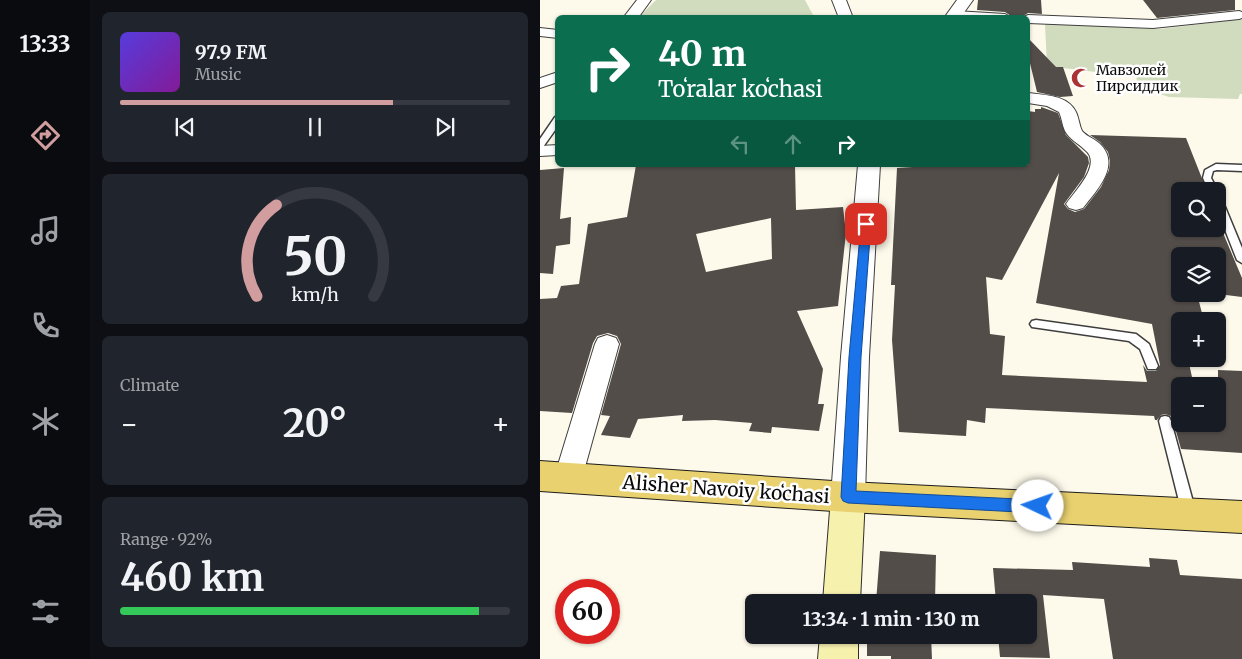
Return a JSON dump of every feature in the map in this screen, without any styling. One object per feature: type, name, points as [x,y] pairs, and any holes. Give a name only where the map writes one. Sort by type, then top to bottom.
[{"type":"main road","name":"Alisher Navoiy koʻchasi","points":[[554,477],[848,497],[1242,518]]},
{"type":"main road","points":[[842,594],[848,497]]},
{"type":"main road","points":[[838,659],[839,644]]},
{"type":"street","points":[[632,15],[644,0]]},
{"type":"street","points":[[839,0],[845,15]]},
{"type":"street","points":[[955,15],[965,0]]},
{"type":"street","points":[[1030,19],[1153,24],[1239,15]]},
{"type":"street","points":[[540,32],[555,34]]},
{"type":"street","points":[[540,83],[555,78]]},
{"type":"street","points":[[1030,98],[1058,104],[1065,108],[1075,133],[1098,152],[1100,169],[1076,204]]},
{"type":"street","points":[[540,151],[555,150]]},
{"type":"street","points":[[848,497],[855,357],[869,167]]},
{"type":"street","points":[[554,477],[607,344]]},
{"type":"lane","points":[[540,145],[555,123]]},
{"type":"lane","points":[[1209,182],[1207,178],[1209,170],[1216,167],[1242,168]]},
{"type":"lane","points":[[1226,221],[1242,260]]},
{"type":"lane","points":[[1036,324],[1132,337],[1145,348],[1152,366]]},
{"type":"lane","points":[[1165,421],[1189,514]]},
{"type":"green space","points":[[656,0],[805,0],[813,15],[641,15]]},
{"type":"green space","points":[[1242,19],[1242,94],[1240,94],[1238,99],[1169,97],[1139,87],[1136,77],[1047,66],[1045,24],[1160,29]]},
{"type":"building","points":[[978,0],[1041,0],[1042,14],[1010,15],[1005,12],[977,10]]},
{"type":"building","points":[[1143,0],[1235,0],[1235,10],[1157,18]]},
{"type":"building","points":[[1030,40],[1056,67],[1063,67],[1073,96],[1060,97],[1037,92],[1030,63]]},
{"type":"building","points":[[1041,107],[1058,113],[1066,135],[1088,157],[1089,163],[1084,177],[1064,204],[1068,209],[1075,212],[1084,209],[1101,187],[1109,170],[1108,152],[1100,142],[1090,135],[1186,138],[1203,182],[1171,182],[1171,237],[1225,237],[1242,278],[1242,297],[1226,295],[1226,247],[1171,247],[1171,302],[1199,302],[1202,312],[1171,312],[1171,367],[1190,367],[1192,377],[1171,377],[1171,416],[1161,415],[1155,420],[1154,416],[986,408],[985,423],[967,420],[966,436],[899,432],[892,340],[895,285],[891,285],[897,168],[1030,167],[1030,111],[1035,112],[1035,109],[1041,109]],"holes":[[[1059,173],[1036,303],[1152,324],[1160,365],[1156,371],[1147,371],[1143,365],[1147,382],[1002,375],[1005,336],[990,334],[986,277],[1002,280]]]},
{"type":"building","points":[[636,167],[795,167],[796,210],[843,207],[846,233],[838,306],[797,311],[823,369],[818,404],[824,404],[819,431],[772,427],[771,433],[749,431],[752,423],[715,420],[682,421],[683,415],[638,419],[630,438],[601,435],[610,416],[601,415],[621,344],[617,336],[608,333],[597,336],[593,343],[572,413],[540,411],[540,299],[557,298],[561,286],[579,284],[588,224],[627,217]],"holes":[[[771,218],[772,259],[706,272],[696,234]]]},
{"type":"building","points":[[564,168],[560,219],[571,217],[570,244],[556,246],[553,274],[540,273],[540,170]]},
{"type":"building","points":[[1218,370],[1242,371],[1242,453],[1181,449],[1176,432],[1226,432],[1226,377],[1218,377]]},
{"type":"building","points":[[880,551],[936,555],[935,594],[877,594]]},
{"type":"building","points":[[1149,558],[1177,560],[1180,575],[1242,579],[1242,659],[1113,659],[1104,599],[1043,595],[1050,658],[1000,657],[999,644],[1037,644],[1037,594],[995,594],[993,568],[1073,570],[1072,562],[1150,567]]},
{"type":"building","points":[[867,644],[931,644],[932,659],[891,659],[891,656],[867,656]]},
{"type":"place","name":"Мавзолей Пирсиддик","points":[[1081,78]]},
{"type":"route","points":[[866,224],[855,357],[848,497],[1038,506]]}]
